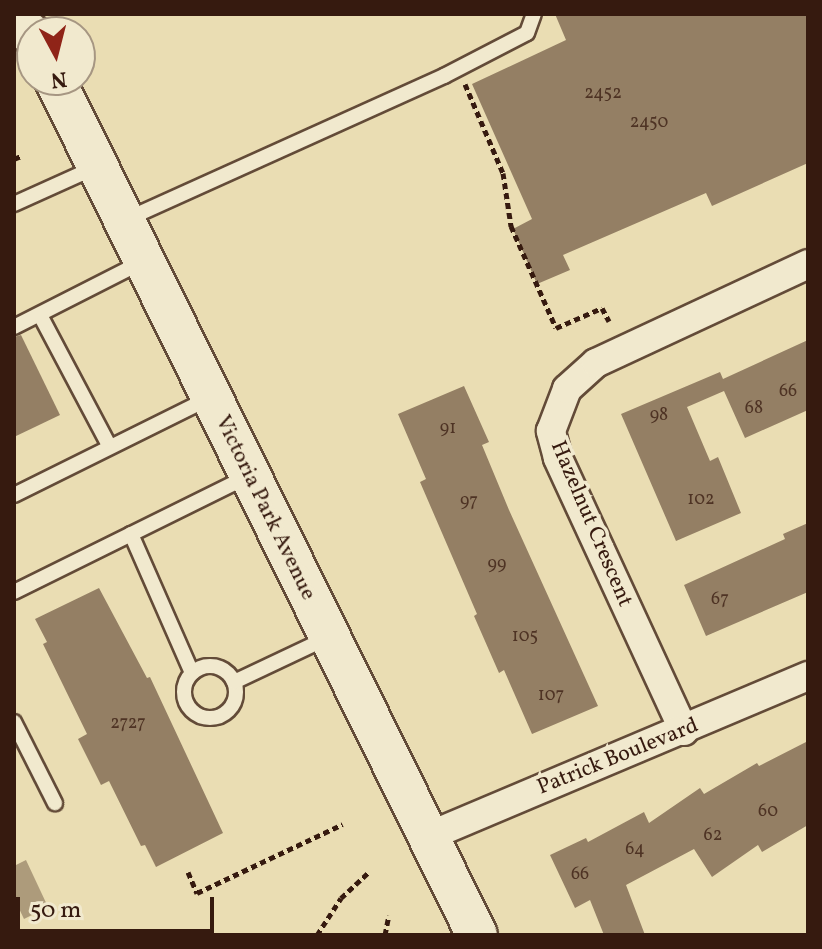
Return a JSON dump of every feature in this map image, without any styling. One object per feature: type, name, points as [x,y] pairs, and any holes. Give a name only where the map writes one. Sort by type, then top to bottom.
[{"type":"main road","name":"Victoria Park Avenue","points":[[63,96],[477,935]]},
{"type":"street","name":"Hazelnut Crescent","points":[[684,731],[558,458],[551,431],[567,389],[596,363],[808,264]]},
{"type":"street","name":"Patrick Boulevard","points":[[427,837],[808,676]]},
{"type":"lane","points":[[123,221],[444,76],[527,33],[534,14]]},
{"type":"lane","points":[[14,204],[97,166]]},
{"type":"lane","points":[[14,327],[144,262]]},
{"type":"lane","points":[[40,315],[110,447]]},
{"type":"lane","points":[[14,495],[211,397]]},
{"type":"lane","points":[[14,592],[249,476]]},
{"type":"lane","points":[[131,534],[192,673]]},
{"type":"lane","points":[[234,682],[329,637]]},
{"type":"lane","points":[[215,667],[234,682],[235,699],[225,712],[209,718],[201,716],[184,697],[184,688],[192,673],[199,668],[215,667]]},
{"type":"lane","points":[[14,722],[55,803]]},
{"type":"path","points":[[477,76],[465,82],[503,173],[511,226],[556,328],[602,308],[609,321]]},
{"type":"path","points":[[14,159],[21,156]]},
{"type":"path","points":[[188,872],[197,893],[343,824]]},
{"type":"path","points":[[317,935],[341,898],[368,873]]},
{"type":"path","points":[[385,935],[389,915]]},
{"type":"shaded area","points":[[26,860],[48,907],[24,919],[14,898],[14,866]]},
{"type":"building","points":[[555,14],[808,14],[808,163],[712,206],[706,193],[563,255],[570,270],[537,284],[513,229],[532,219],[472,84],[566,40]]},
{"type":"building","points":[[21,335],[60,415],[14,437],[14,337]]},
{"type":"building","points":[[808,340],[808,410],[745,438],[724,391],[687,407],[710,461],[718,457],[741,513],[676,541],[621,414],[720,372],[723,379]]},
{"type":"building","points":[[464,386],[489,442],[482,445],[509,510],[598,706],[532,734],[504,670],[499,673],[474,616],[477,614],[420,482],[426,479],[398,414]]},
{"type":"building","points":[[808,523],[808,592],[706,636],[684,585],[785,539],[783,534]]},
{"type":"building","points":[[99,588],[147,678],[150,677],[223,833],[156,867],[145,845],[141,846],[109,781],[101,785],[78,739],[87,734],[43,644],[47,642],[35,619]]},
{"type":"building","points":[[808,741],[808,825],[762,852],[758,845],[712,877],[694,849],[626,885],[645,935],[604,935],[590,900],[575,908],[550,855],[586,838],[588,842],[644,812],[649,823],[700,788],[704,794],[757,763],[759,766]]}]
